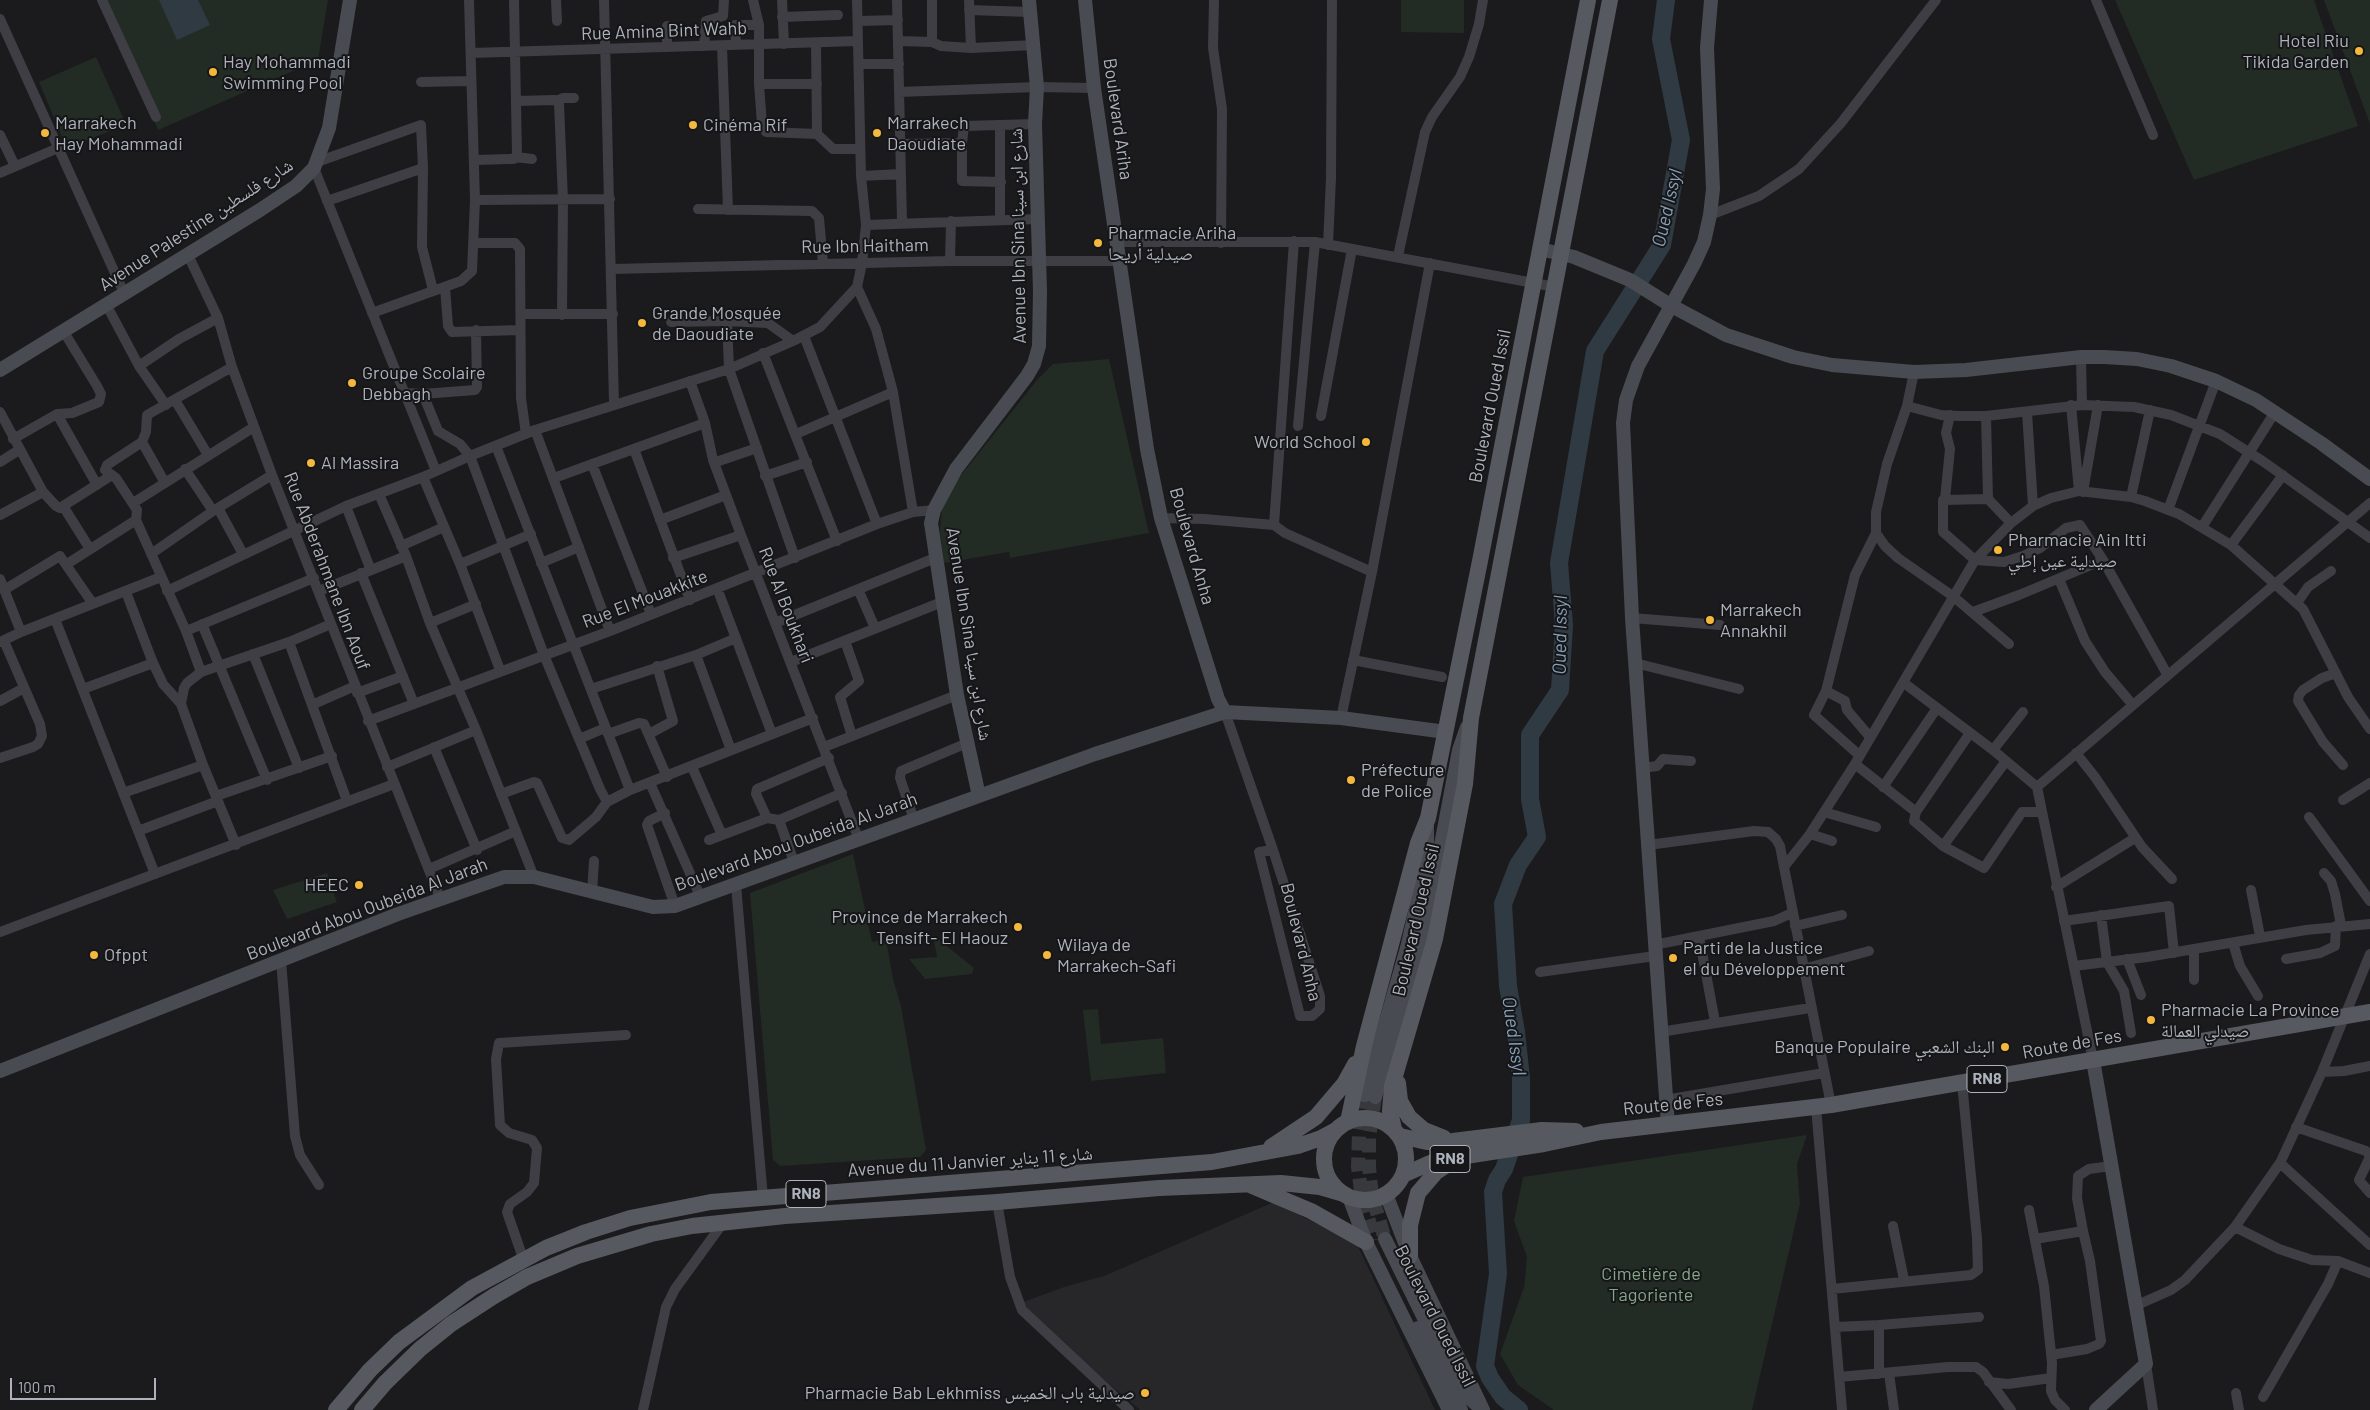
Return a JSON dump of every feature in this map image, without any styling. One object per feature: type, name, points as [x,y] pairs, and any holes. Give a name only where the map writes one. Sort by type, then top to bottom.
[{"type":"main road","name":"Boulevard Oued Issil","points":[[1342,1126],[1350,1106],[1418,843],[1428,818],[1535,282],[1588,0]]},
{"type":"main road","name":"Boulevard Oued Issil","points":[[1397,1132],[1391,1099],[1397,1069],[1435,939],[1465,784],[1471,718],[1610,0]]},
{"type":"main road","name":"Route de Fes","points":[[1397,1132],[1427,1142],[1496,1142],[1668,1126],[1824,1106],[2370,1012]]},
{"type":"main road","points":[[1256,1155],[1288,1137],[1316,1117],[1344,1084],[1364,1046]]},
{"type":"main road","points":[[1397,1069],[1400,1101],[1409,1118],[1424,1130],[1453,1141]]},
{"type":"main road","name":"RN8","points":[[362,1410],[397,1370],[438,1334],[480,1304],[561,1262],[613,1244],[670,1230],[840,1211],[997,1202],[1159,1188],[1291,1184],[1320,1187],[1367,1200],[1386,1194],[1398,1184],[1403,1175],[1406,1154],[1397,1132],[1382,1121],[1371,1118],[1359,1118],[1342,1126]]},
{"type":"main road","points":[[1342,1126],[1327,1144],[1324,1162],[1331,1181],[1347,1195]]},
{"type":"main road","name":"Avenue du 11 Janvier شارع 11 يناير","points":[[336,1410],[370,1370],[399,1342],[464,1293],[523,1258],[577,1235],[630,1218],[684,1206],[763,1198],[1149,1169],[1256,1155],[1311,1142],[1342,1126]]},
{"type":"main road","name":"Route de Fes","points":[[1403,1175],[1430,1163],[1459,1157],[1496,1142]]},
{"type":"main road","points":[[1410,1256],[1410,1225],[1418,1193],[1436,1172],[1459,1157]]},
{"type":"main road","points":[[1248,1184],[1375,1240]]},
{"type":"street","points":[[102,0],[156,117]]},
{"type":"street","name":"Avenue Palestine شارع فلسطين","points":[[1,367],[107,306],[124,293],[188,255],[296,186],[315,165],[329,128],[350,0]]},
{"type":"street","points":[[372,313],[460,281],[472,271],[475,243],[475,200],[469,0]]},
{"type":"street","points":[[514,0],[516,157]]},
{"type":"street","points":[[556,0],[557,20]]},
{"type":"street","points":[[604,0],[614,403]]},
{"type":"street","points":[[704,46],[706,21],[723,16],[724,0]]},
{"type":"street","points":[[754,0],[759,25],[759,84],[762,124],[766,132],[817,134],[833,149],[860,149]]},
{"type":"street","points":[[782,0],[784,44]]},
{"type":"street","points":[[168,591],[346,506],[423,477],[531,432],[614,403],[658,392],[729,368],[804,336],[827,321],[857,287],[862,263],[866,225],[860,149],[858,0]]},
{"type":"street","points":[[897,0],[902,222]]},
{"type":"street","points":[[932,0],[932,42]]},
{"type":"street","name":"Boulevard Ariha","points":[[1085,0],[1094,88],[1116,242]]},
{"type":"street","points":[[1214,0],[1213,48],[1222,109],[1222,243]]},
{"type":"street","points":[[1328,245],[1331,178],[1332,0]]},
{"type":"street","points":[[1398,256],[1425,132],[1432,117],[1460,77],[1469,57],[1479,24],[1483,0]]},
{"type":"street","points":[[1668,1126],[1632,618],[1623,423],[1626,400],[1638,366],[1704,242],[1710,215],[1713,189],[1707,48],[1711,0]]},
{"type":"street","points":[[1710,215],[1759,196],[1799,169],[1841,123],[1936,0]]},
{"type":"street","points":[[2096,0],[2153,135]]},
{"type":"street","points":[[971,48],[969,5],[1030,6]]},
{"type":"street","name":"Avenue Ibn Sina شارع ابن سينا","points":[[979,796],[957,695],[931,523],[934,510],[956,469],[1034,364],[1039,346],[1037,87],[1030,6]]},
{"type":"street","points":[[782,17],[838,15]]},
{"type":"street","points":[[0,19],[124,293]]},
{"type":"street","points":[[858,21],[898,20]]},
{"type":"street","points":[[736,45],[735,25],[759,25]]},
{"type":"street","points":[[667,47],[668,26]]},
{"type":"street","name":"Rue Amina Bint Wahb","points":[[470,54],[858,41]]},
{"type":"street","points":[[898,41],[932,42],[941,46],[971,48],[1034,45]]},
{"type":"street","points":[[816,43],[817,134]]},
{"type":"street","points":[[722,46],[728,210]]},
{"type":"street","points":[[859,64],[899,64]]},
{"type":"street","points":[[421,82],[470,81]]},
{"type":"street","points":[[759,84],[816,84]]},
{"type":"street","points":[[899,92],[1037,87],[1094,88]]},
{"type":"street","points":[[516,101],[557,101],[562,98],[574,98]]},
{"type":"street","points":[[557,101],[560,114],[563,200],[562,315]]},
{"type":"street","points":[[433,290],[422,247],[423,168],[421,124],[315,165],[327,201],[436,471]]},
{"type":"street","points":[[1001,182],[962,181],[964,126],[1036,124]]},
{"type":"street","points":[[1000,125],[1000,220]]},
{"type":"street","points":[[0,135],[15,166]]},
{"type":"street","points":[[901,144],[962,143]]},
{"type":"street","points":[[0,173],[58,148]]},
{"type":"street","points":[[474,160],[510,159],[516,157],[532,159]]},
{"type":"street","points":[[327,201],[423,168]]},
{"type":"street","points":[[861,176],[901,174]]},
{"type":"street","points":[[475,200],[610,199]]},
{"type":"street","points":[[698,209],[812,212],[819,218],[823,263]]},
{"type":"street","points":[[866,225],[902,222],[1037,220]]},
{"type":"street","points":[[950,261],[951,221]]},
{"type":"street","points":[[1274,525],[1294,241]]},
{"type":"street","points":[[1116,242],[1315,242],[1398,256],[1555,287]]},
{"type":"street","name":"Boulevard Anha","points":[[1116,242],[1146,440],[1161,518],[1218,699],[1225,712],[1273,850],[1320,996],[1320,1009],[1312,1016],[1300,1016],[1259,852],[1273,850]]},
{"type":"street","points":[[1298,426],[1315,242]]},
{"type":"street","points":[[475,243],[515,243],[519,246],[521,398],[531,432],[554,478],[610,631]]},
{"type":"street","points":[[1320,416],[1352,249]]},
{"type":"street","points":[[1540,249],[1561,253],[1597,265],[1630,280],[1670,305],[1726,335],[1793,357],[1832,365],[1914,372],[1966,370],[2081,358],[2137,359],[2171,366],[2216,381],[2256,400],[2370,480]]},
{"type":"street","name":"Rue Abderahmane Ibn Aouf","points":[[188,255],[218,318],[232,367],[272,475],[440,898]]},
{"type":"street","name":"Rue Ibn Haitham","points":[[612,269],[823,263],[1120,261]]},
{"type":"street","points":[[1341,718],[1372,572],[1430,263]]},
{"type":"street","points":[[445,287],[450,330],[455,333],[476,330],[520,330]]},
{"type":"street","points":[[857,287],[876,329],[893,392],[913,512]]},
{"type":"street","points":[[107,306],[140,366],[208,455]]},
{"type":"street","points":[[520,314],[613,314]]},
{"type":"street","points":[[140,366],[179,339],[218,318]]},
{"type":"street","points":[[671,322],[727,320],[768,323],[793,341]]},
{"type":"street","points":[[727,320],[729,368],[795,558]]},
{"type":"street","points":[[406,393],[423,394],[473,391],[476,389],[476,330]]},
{"type":"street","points":[[13,439],[57,414],[72,413],[99,402],[101,394],[64,332]]},
{"type":"street","points":[[804,336],[877,524]]},
{"type":"street","points":[[763,353],[838,541]]},
{"type":"street","points":[[2081,358],[2082,404]]},
{"type":"street","points":[[201,672],[186,630],[136,520],[137,510],[112,475],[105,470],[107,465],[142,442],[146,432],[147,415],[232,367]]},
{"type":"street","points":[[1914,372],[1907,406],[1887,464],[1876,512],[1876,533],[1855,575],[1826,691],[1814,714],[1883,787],[1916,812]]},
{"type":"street","name":"Rue Al Boukhari","points":[[690,380],[726,495],[829,758],[859,840]]},
{"type":"street","points":[[2168,510],[2216,381]]},
{"type":"street","points":[[796,434],[893,392]]},
{"type":"street","points":[[423,394],[438,431],[460,444],[470,456],[544,655],[600,790],[607,802]]},
{"type":"street","points":[[1907,406],[1950,415],[1986,416],[2082,404],[2150,410],[2200,425],[2220,434],[2250,452],[2370,538]]},
{"type":"street","points":[[2071,405],[2081,491]]},
{"type":"street","points":[[2081,491],[2098,405]]},
{"type":"street","points":[[2131,497],[2150,410]]},
{"type":"street","points":[[0,412],[43,492],[56,506],[63,506],[112,475]]},
{"type":"street","points":[[2027,412],[2033,506]]},
{"type":"street","points":[[2202,527],[2275,412]]},
{"type":"street","points":[[57,414],[96,485]]},
{"type":"street","points":[[1950,415],[1946,433],[1950,449],[1945,499],[1942,502],[1942,531],[1975,560],[2004,562],[2040,548],[2066,528],[2078,525],[2083,527],[2168,674]]},
{"type":"street","points":[[1986,416],[1988,499],[2011,523]]},
{"type":"street","points":[[554,478],[705,423]]},
{"type":"street","points":[[133,504],[185,469],[254,427]]},
{"type":"street","points":[[142,442],[165,482]]},
{"type":"street","points":[[496,446],[630,790]]},
{"type":"street","points":[[716,462],[756,448]]},
{"type":"street","points":[[634,449],[690,600]]},
{"type":"street","points":[[0,462],[19,450]]},
{"type":"street","points":[[765,476],[807,462]]},
{"type":"street","points":[[592,464],[651,614]]},
{"type":"street","points":[[185,469],[215,510],[243,554]]},
{"type":"street","points":[[151,554],[215,510],[272,475]]},
{"type":"street","points":[[2231,545],[2283,475]]},
{"type":"street","points":[[423,477],[476,604],[500,670]]},
{"type":"street","points":[[1784,867],[1810,834],[1857,760],[1975,560],[2011,523],[2033,506],[2052,498],[2081,491],[2131,497],[2168,510],[2202,527],[2231,545],[2297,603],[2313,626],[2348,696],[2370,729]]},
{"type":"street","points":[[0,515],[43,492]]},
{"type":"street","points":[[379,494],[406,556],[430,623],[476,730],[534,877]]},
{"type":"street","points":[[660,520],[726,495]]},
{"type":"street","points":[[1945,499],[1988,499]]},
{"type":"street","points":[[2037,787],[2346,521],[2370,503]]},
{"type":"street","points":[[63,506],[90,549]]},
{"type":"street","points":[[346,506],[366,571],[414,704]]},
{"type":"street","name":"Rue El Mouakkite","points":[[368,720],[500,670],[574,645],[877,524],[913,512],[934,510]]},
{"type":"street","points":[[1161,518],[1204,519],[1274,525],[1285,533],[1372,572]]},
{"type":"street","points":[[67,564],[136,520]]},
{"type":"street","points":[[401,546],[444,528]]},
{"type":"street","points":[[1876,533],[1885,546],[1898,558],[1954,597],[2009,644]]},
{"type":"street","points":[[460,564],[503,544],[531,534]]},
{"type":"street","points":[[674,558],[741,535]]},
{"type":"street","points":[[541,563],[579,547]]},
{"type":"street","points":[[319,591],[406,556]]},
{"type":"street","points":[[4,590],[56,557],[62,557],[93,604]]},
{"type":"street","points":[[775,623],[935,558]]},
{"type":"street","points":[[1973,612],[2103,560]]},
{"type":"street","points":[[2297,603],[2308,587],[2331,571]]},
{"type":"street","points":[[0,758],[33,747],[38,744],[42,736],[40,724],[2,642],[21,632],[161,577]]},
{"type":"street","points":[[186,630],[314,578]]},
{"type":"street","points":[[0,579],[21,632]]},
{"type":"street","points":[[2059,579],[2085,641],[2105,672],[2132,704]]},
{"type":"street","points":[[717,588],[772,734]]},
{"type":"street","points":[[858,589],[876,628]]},
{"type":"street","points":[[126,592],[153,663],[164,684],[181,704],[203,765],[236,845]]},
{"type":"street","points":[[791,662],[942,602]]},
{"type":"street","points":[[430,623],[476,604]]},
{"type":"street","points":[[1632,618],[1720,625]]},
{"type":"street","points":[[54,619],[155,874]]},
{"type":"street","points":[[202,624],[266,780]]},
{"type":"street","points":[[181,704],[184,688],[187,683],[201,672],[289,642],[331,624]]},
{"type":"street","points":[[591,689],[696,654],[736,638]]},
{"type":"street","points":[[845,641],[859,681],[839,700],[849,721],[852,736]]},
{"type":"street","points":[[289,642],[314,704],[348,801]]},
{"type":"street","points":[[253,654],[299,768]]},
{"type":"street","points":[[696,654],[731,750]]},
{"type":"street","points":[[1353,660],[1442,677]]},
{"type":"street","points":[[83,689],[153,663]]},
{"type":"street","points":[[1635,663],[1739,689]]},
{"type":"street","points":[[649,734],[673,721],[657,666]]},
{"type":"street","points":[[2336,673],[2303,690],[2298,696],[2298,701],[2323,742],[2343,766]]},
{"type":"street","points":[[314,704],[403,676]]},
{"type":"street","points":[[1904,683],[1993,750],[2037,787],[2092,1060],[2153,1410]]},
{"type":"street","points":[[0,701],[24,688]]},
{"type":"street","points":[[1826,691],[1845,701],[1847,710],[1870,737]]},
{"type":"street","points":[[824,747],[957,695]]},
{"type":"street","points":[[1883,787],[1937,708]]},
{"type":"street","name":"Boulevard Abou Oubeida Al Jarah","points":[[0,1071],[440,898],[504,877],[534,877],[653,907],[675,906],[702,898],[794,862],[1095,754],[1225,712],[1341,718],[1446,732]]},
{"type":"street","points":[[1993,750],[2023,712]]},
{"type":"street","points":[[501,794],[534,782],[537,783],[562,838],[566,840],[573,838],[596,817],[607,802],[630,790],[813,718]]},
{"type":"street","name":"Boulevard Oued Issil","points":[[1428,818],[1427,846],[1422,882],[1370,1096],[1426,924],[1459,750],[1471,718]]},
{"type":"street","points":[[580,739],[642,723],[649,734],[667,776]]},
{"type":"street","points":[[387,767],[476,730]]},
{"type":"street","points":[[1970,733],[1916,812],[1914,821],[1943,846],[1984,868],[2022,812],[2042,812]]},
{"type":"street","points":[[914,820],[900,778],[901,772],[967,743]]},
{"type":"street","points":[[434,747],[477,850]]},
{"type":"street","points":[[2076,753],[2095,777],[2135,838],[2172,879]]},
{"type":"street","points":[[138,831],[332,756]]},
{"type":"street","points":[[767,818],[756,794],[757,789],[829,758]]},
{"type":"street","points":[[1643,768],[1657,766],[1663,759],[1691,761]]},
{"type":"street","points":[[1943,846],[2006,761]]},
{"type":"street","points":[[123,793],[203,765]]},
{"type":"street","points":[[692,767],[722,835]]},
{"type":"street","points":[[650,783],[702,898]]},
{"type":"street","points":[[2343,800],[2370,783]]},
{"type":"street","points":[[0,932],[236,845],[394,784]]},
{"type":"street","points":[[709,840],[767,818],[779,820],[842,793]]},
{"type":"street","points":[[1824,812],[1876,827]]},
{"type":"street","points":[[665,813],[649,821],[647,825],[675,906]]},
{"type":"street","points":[[2309,817],[2370,901]]},
{"type":"street","points":[[779,820],[794,862]]},
{"type":"street","points":[[1648,846],[1754,831],[1768,832],[1780,846],[1824,1073],[1832,1290],[1842,1410]]},
{"type":"street","points":[[429,869],[516,832]]},
{"type":"street","points":[[1810,834],[1832,841]]},
{"type":"street","points":[[2056,888],[2135,838]]},
{"type":"street","points":[[592,893],[594,861]]},
{"type":"street","points":[[2286,959],[2320,953],[2335,946],[2338,925],[2335,894],[2331,882],[2324,873]]},
{"type":"street","points":[[736,885],[763,1198]]},
{"type":"street","points":[[2251,890],[2260,936]]},
{"type":"street","points":[[2064,921],[2169,906],[2174,953]]},
{"type":"street","points":[[1540,972],[1655,950],[1699,936],[1774,921],[1792,913]]},
{"type":"street","points":[[1795,926],[1842,915]]},
{"type":"street","points":[[2101,915],[2107,962],[2124,991],[2130,1033]]},
{"type":"street","points":[[2074,966],[2174,953],[2233,943],[2260,936],[2338,925],[2370,924]]},
{"type":"street","points":[[1699,936],[1715,1022]]},
{"type":"street","points":[[2233,943],[2240,966],[2258,996]]},
{"type":"street","points":[[2194,949],[2194,980]]},
{"type":"street","points":[[1803,969],[1869,951]]},
{"type":"street","points":[[2135,1306],[2171,1290],[2186,1280],[2235,1226],[2280,1163],[2322,1072],[2370,954]]},
{"type":"street","points":[[2127,959],[2141,995]]},
{"type":"street","points":[[281,960],[295,1136],[300,1155],[319,1185]]},
{"type":"street","points":[[1660,1032],[1810,1008]]},
{"type":"street","points":[[523,1258],[507,1212],[510,1204],[527,1192],[534,1183],[537,1148],[532,1140],[509,1133],[500,1125],[496,1059],[499,1043],[626,1035]]},
{"type":"street","points":[[2322,1072],[2344,1071],[2370,1066]]},
{"type":"street","points":[[1665,1100],[1824,1073]]},
{"type":"street","points":[[1832,1290],[1976,1272],[1979,1267],[1962,1083]]},
{"type":"street","points":[[2296,1127],[2366,1151],[2370,1156],[2359,1180],[2370,1193]]},
{"type":"street","points":[[2280,1163],[2370,1246]]},
{"type":"street","points":[[2051,1355],[2087,1350],[2100,1344],[2101,1341],[2090,1261],[2077,1198],[2078,1176],[2089,1169],[2111,1166]]},
{"type":"street","points":[[1386,1194],[1410,1256],[1482,1408]]},
{"type":"street","points":[[1347,1195],[1375,1240],[1449,1410]]},
{"type":"street","points":[[997,1202],[1010,1277],[1022,1310],[1129,1410]]},
{"type":"street","points":[[2028,1210],[2044,1286],[2051,1355],[2052,1395],[2065,1410]]},
{"type":"street","points":[[643,1410],[666,1307],[675,1289],[723,1223]]},
{"type":"street","points":[[1893,1226],[1904,1280]]},
{"type":"street","points":[[2235,1226],[2279,1249],[2303,1258],[2338,1261],[2370,1273]]},
{"type":"street","points":[[2034,1239],[2083,1231]]},
{"type":"street","name":"Boulevard Oued Issil","points":[[1375,1240],[1454,1377],[1466,1395],[1482,1408]]},
{"type":"street","name":"Boulevard Oued Issil","points":[[1375,1240],[1461,1410]]},
{"type":"street","points":[[2264,1397],[2328,1284],[2338,1261]]},
{"type":"street","points":[[1835,1327],[1979,1317]]},
{"type":"street","points":[[1878,1325],[1884,1373],[1894,1410]]},
{"type":"street","points":[[2096,1410],[2146,1364]]},
{"type":"street","points":[[1839,1377],[1969,1366],[1980,1369],[2006,1408]]},
{"type":"street","points":[[1989,1382],[2008,1384],[2051,1378]]},
{"type":"street","points":[[2236,1393],[2239,1410]]},
{"type":"shaded area","points":[[159,0],[198,0],[210,25],[177,40]]},
{"type":"shaded area","points":[[1274,1202],[1357,1244],[1435,1410],[1140,1410],[1015,1305],[1064,1287],[1104,1276]]},
{"type":"green space","name":"Hay Mohammadi Swimming Pool","points":[[104,0],[328,0],[318,60],[158,130]]},
{"type":"green space","points":[[1401,0],[1464,0],[1464,33],[1401,32]]},
{"type":"green space","points":[[2115,0],[2314,0],[2358,126],[2194,180]]},
{"type":"green space","name":"Hotel Riu Tikida Garden","points":[[2324,0],[2370,0],[2370,124]]},
{"type":"green space","points":[[96,57],[126,124],[67,149],[39,82]]},
{"type":"green space","points":[[1109,359],[1149,533],[1010,558],[1009,552],[944,563],[940,532],[942,505],[958,479],[1037,380],[1053,364]]},
{"type":"green space","points":[[853,854],[872,942],[886,939],[893,979],[901,1006],[926,1150],[920,1157],[780,1166],[773,1160],[750,893]]},
{"type":"green space","points":[[327,873],[337,902],[287,919],[273,890]]},
{"type":"green space","points":[[933,935],[974,968],[972,974],[925,979],[909,959],[937,957]]},
{"type":"green space","points":[[1098,1009],[1101,1044],[1163,1038],[1166,1073],[1091,1081],[1083,1010]]},
{"type":"green space","name":"Cimetière de Tagoriente","points":[[1807,1135],[1797,1164],[1800,1204],[1752,1410],[1554,1410],[1518,1385],[1500,1354],[1524,1287],[1527,1257],[1514,1221],[1523,1177]]},
{"type":"waterway","name":"Oued Issyl","points":[[1519,1410],[1503,1397],[1490,1378],[1485,1366],[1498,1274],[1493,1192],[1497,1180],[1504,1169],[1521,1120],[1521,1078],[1508,986],[1503,904],[1518,865],[1537,837],[1530,799],[1530,735],[1560,690],[1564,625],[1559,563],[1595,351],[1662,245],[1681,140],[1661,39],[1666,0]]},
{"type":"tunnel","points":[[1365,1095],[1359,1133],[1358,1167],[1362,1199],[1375,1240]]},
{"type":"tunnel","points":[[1375,1097],[1369,1138],[1369,1167],[1372,1196],[1385,1239]]},
{"type":"place","name":"Hotel Riu Tikida Garden","points":[[2359,51]]},
{"type":"place","name":"Hay Mohammadi Swimming Pool","points":[[213,72]]},
{"type":"place","name":"Cinéma Rif","points":[[693,125]]},
{"type":"place","name":"Marrakech Hay Mohammadi","points":[[45,133]]},
{"type":"place","name":"Marrakech Daoudiate","points":[[877,133]]},
{"type":"place","name":"Pharmacie Ariha صيدلية أريحا","points":[[1098,243]]},
{"type":"place","name":"Grande Mosquée de Daoudiate","points":[[642,323]]},
{"type":"place","name":"Groupe Scolaire Debbagh","points":[[352,383]]},
{"type":"place","name":"World School","points":[[1366,442]]},
{"type":"place","name":"Al Massira","points":[[311,463]]},
{"type":"place","name":"Pharmacie Ain Itti صيدلية عين إطي","points":[[1998,550]]},
{"type":"place","name":"Marrakech Annakhil","points":[[1710,620]]},
{"type":"place","name":"Préfecture de Police","points":[[1351,780]]},
{"type":"place","name":"HEEC","points":[[359,885]]},
{"type":"place","name":"Province de Marrakech Tensift- El Haouz","points":[[1018,927]]},
{"type":"place","name":"Ofppt","points":[[94,955]]},
{"type":"place","name":"Wilaya de Marrakech-Safi","points":[[1047,955]]},
{"type":"place","name":"Parti de la Justice el du Développement","points":[[1673,958]]},
{"type":"place","name":"Pharmacie La Province صيدلي العمالة","points":[[2151,1020]]},
{"type":"place","name":"Banque Populaire البنك الشعبي","points":[[2005,1047]]},
{"type":"place","name":"Pharmacie Bab Lekhmiss صيدلية باب الخميس","points":[[1145,1393]]}]
